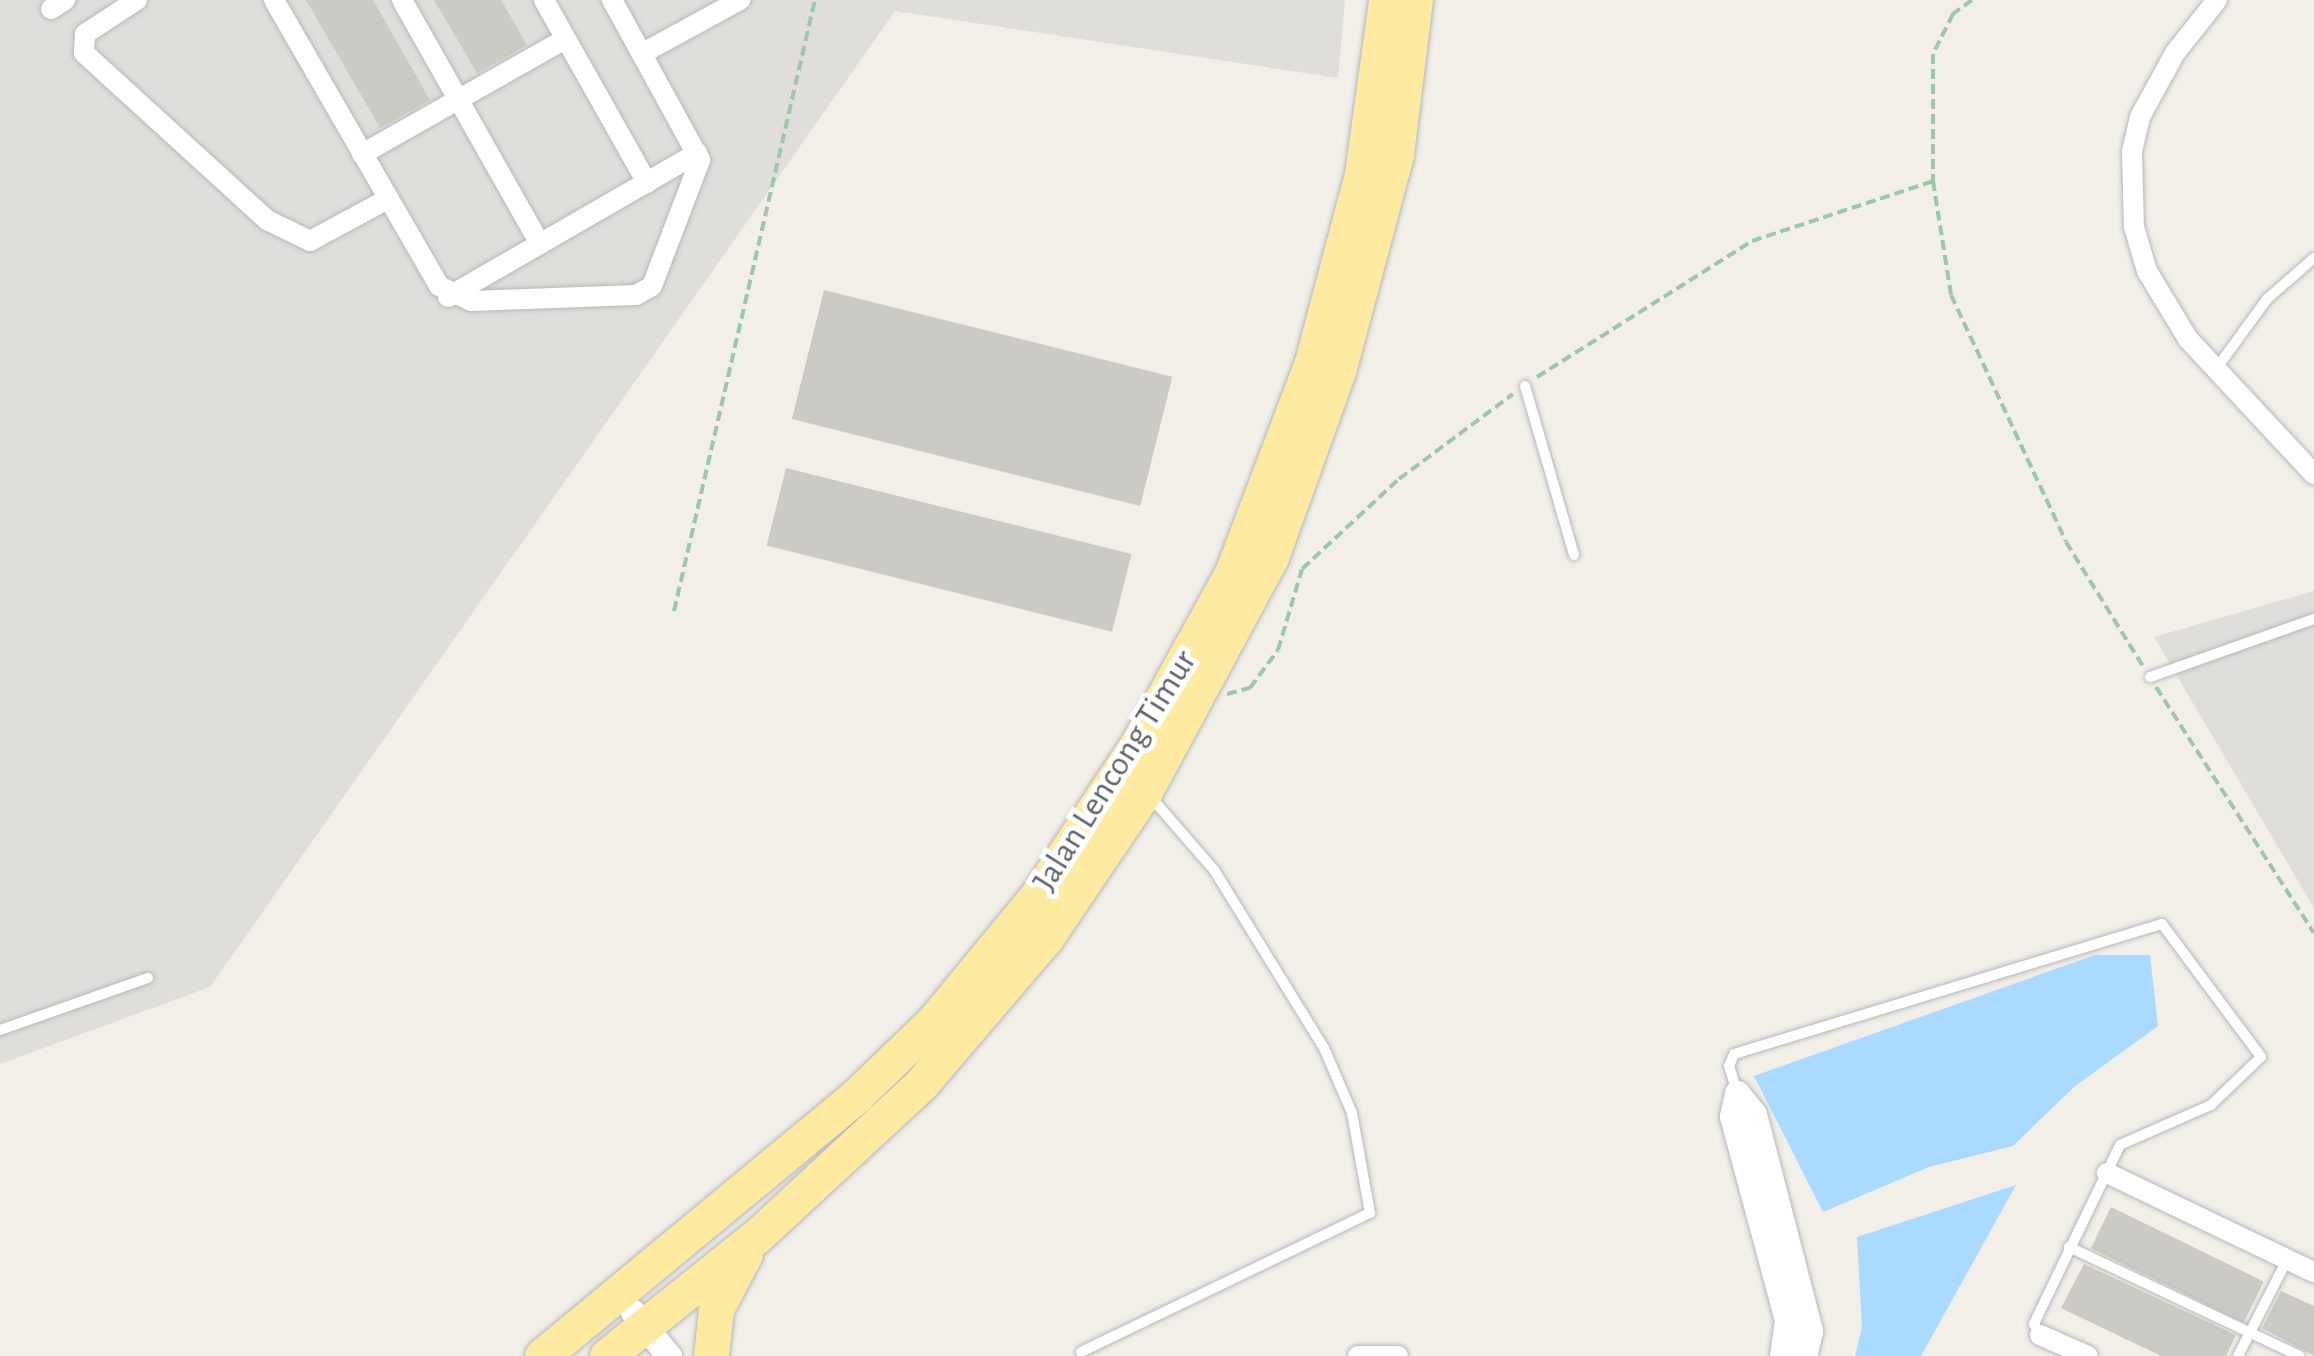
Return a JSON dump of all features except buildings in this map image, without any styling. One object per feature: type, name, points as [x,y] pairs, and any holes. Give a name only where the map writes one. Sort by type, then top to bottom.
[{"type":"highway","name":"Jalan Lencong Timur","points":[[542,1356],[857,1095],[934,1021],[1046,884],[1138,745],[1232,573],[1332,298],[1362,174],[1386,0]]},
{"type":"highway","name":"Jalan Lencong Timur","points":[[627,1336],[757,1236],[975,1028],[1146,791],[1271,556],[1338,371],[1392,172],[1415,0]]},
{"type":"highway","points":[[578,1356],[627,1336],[792,1170],[857,1095]]},
{"type":"highway","points":[[712,1356],[716,1309],[757,1236]]},
{"type":"street","points":[[136,0],[85,34],[84,53],[267,220],[292,238],[310,240],[388,200]]},
{"type":"street","points":[[274,0],[388,200],[448,296]]},
{"type":"street","points":[[402,0],[540,244]]},
{"type":"street","points":[[544,0],[646,183]]},
{"type":"street","points":[[448,296],[646,292],[700,166],[697,153],[612,0]]},
{"type":"street","points":[[643,53],[740,0]]},
{"type":"street","points":[[2218,0],[2149,97],[2131,176],[2147,272],[2216,370],[2314,474]]},
{"type":"street","points":[[362,154],[565,39]]},
{"type":"street","points":[[448,296],[697,153]]},
{"type":"street","points":[[1737,1094],[1732,1116],[1786,1320],[1782,1356]]},
{"type":"street","points":[[1737,1094],[1754,1114],[1805,1313],[1804,1356]]},
{"type":"street","points":[[2107,1173],[2314,1272]]},
{"type":"street","points":[[2040,1335],[2088,1356]]},
{"type":"street","points":[[627,1336],[668,1356]]},
{"type":"street","points":[[1358,1356],[1398,1356]]},
{"type":"lane","points":[[2216,370],[2268,298],[2314,258]]},
{"type":"lane","points":[[1525,386],[1574,555]]},
{"type":"lane","points":[[2150,678],[2314,619]]},
{"type":"lane","points":[[1080,1352],[1361,1224],[1370,1213],[1352,1113],[1324,1048],[1214,870],[1146,791]]},
{"type":"lane","points":[[1737,1094],[1728,1066],[1734,1054],[2162,924],[2261,1057],[2211,1106],[2131,1135],[2069,1246],[2034,1324],[2040,1335]]},
{"type":"lane","points":[[0,1030],[148,978]]},
{"type":"lane","points":[[2069,1246],[2300,1356]]},
{"type":"lane","points":[[2238,1356],[2288,1259]]},
{"type":"path","points":[[674,611],[815,0]]},
{"type":"path","points":[[1972,0],[1953,14],[1933,54],[1933,181],[1951,295],[2066,542],[2314,934]]},
{"type":"shaded area","points":[[0,0],[1345,0],[1338,78],[895,11],[210,987],[0,1064]]},
{"type":"shaded area","points":[[2314,591],[2314,908],[2154,637]]},
{"type":"water","points":[[2095,955],[2150,955],[2158,1026],[2074,1087],[2013,1146],[1929,1167],[1823,1212],[1754,1076]]},
{"type":"water","points":[[2016,1185],[1921,1356],[1855,1356],[1862,1327],[1857,1237]]}]
